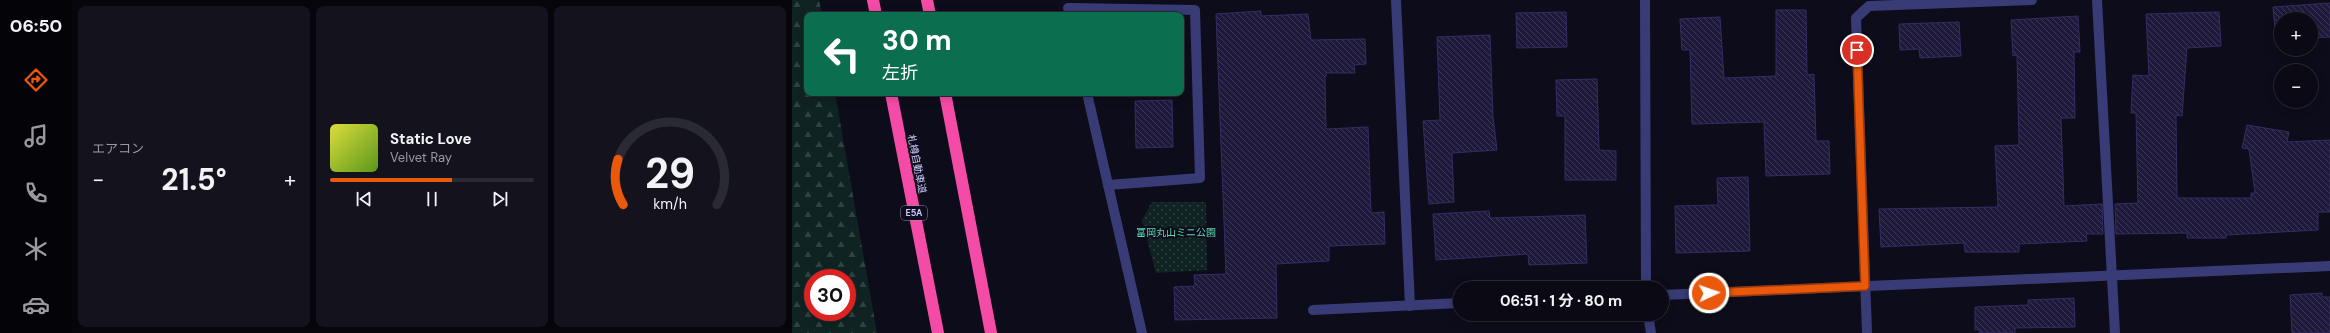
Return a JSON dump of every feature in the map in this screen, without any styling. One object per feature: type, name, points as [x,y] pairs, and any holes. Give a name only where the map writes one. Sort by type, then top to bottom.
[{"type":"highway","points":[[874,0],[876,12]]},
{"type":"highway","points":[[927,0],[929,12]]},
{"type":"highway","name":"札樽自動車道","points":[[892,96],[938,333]]},
{"type":"highway","points":[[946,96],[991,333]]},
{"type":"street","points":[[1396,0],[1410,306]]},
{"type":"street","points":[[1645,0],[1646,281]]},
{"type":"street","points":[[1867,333],[1856,18],[1869,6],[2032,0]]},
{"type":"street","points":[[2098,0],[2115,333]]},
{"type":"street","points":[[1068,8],[1195,10],[1200,178],[1108,185]]},
{"type":"street","points":[[1088,96],[1142,333]]},
{"type":"street","points":[[1669,295],[2330,266]]},
{"type":"street","points":[[1313,310],[1453,303]]},
{"type":"street","points":[[1649,321],[1651,333]]},
{"type":"green space","points":[[792,0],[819,0],[821,12],[804,12],[804,96],[836,96],[877,333],[792,333]]},
{"type":"green space","name":"富岡丸山ミニ公園","points":[[1152,202],[1206,202],[1207,270],[1156,273],[1142,220]]},
{"type":"building","points":[[2330,3],[2330,37],[2318,38],[2318,12],[2274,12],[2274,18],[2273,7]]},
{"type":"building","points":[[1776,10],[1806,10],[1807,75],[1814,74],[1816,141],[1829,141],[1830,174],[1766,176],[1764,122],[1692,124],[1690,50],[1682,50],[1680,19],[1720,17],[1724,78],[1776,76]]},
{"type":"building","points":[[1261,11],[1261,16],[1308,14],[1311,40],[1365,39],[1366,64],[1354,65],[1355,73],[1326,73],[1326,129],[1368,127],[1371,213],[1384,212],[1385,244],[1329,246],[1329,261],[1276,264],[1277,318],[1175,320],[1174,287],[1195,286],[1194,275],[1226,274],[1216,14]]},
{"type":"building","points":[[1566,12],[1567,47],[1517,48],[1516,13]]},
{"type":"building","points":[[2219,12],[2221,46],[2187,48],[2182,116],[2176,115],[2177,198],[2251,198],[2251,193],[2255,193],[2249,149],[2242,148],[2247,125],[2289,132],[2287,142],[2330,140],[2330,212],[2318,212],[2318,230],[2226,235],[2226,238],[2187,238],[2187,233],[2116,234],[2115,204],[2138,203],[2136,113],[2131,113],[2133,75],[2149,76],[2146,14]]},
{"type":"building","points":[[2078,16],[2080,52],[2074,52],[2075,118],[2061,118],[2064,206],[2102,204],[2103,234],[2086,234],[2087,241],[2019,244],[2019,252],[1965,252],[1964,243],[1881,247],[1879,209],[1998,207],[1995,146],[2019,145],[2017,55],[2013,56],[2011,20]]},
{"type":"building","points":[[1959,22],[1961,56],[1920,58],[1919,49],[1900,50],[1899,24]]},
{"type":"building","points":[[1490,35],[1493,117],[1497,150],[1452,153],[1454,202],[1429,204],[1423,121],[1440,120],[1437,37]]},
{"type":"building","points":[[1597,79],[1599,150],[1616,151],[1616,180],[1565,180],[1565,116],[1557,116],[1556,80]]},
{"type":"building","points":[[1172,100],[1173,147],[1136,148],[1135,101]]},
{"type":"building","points":[[1748,177],[1750,251],[1676,253],[1675,206],[1718,205],[1717,178]]},
{"type":"building","points":[[1489,211],[1490,218],[1585,215],[1587,263],[1529,265],[1528,254],[1436,260],[1433,214]]},
{"type":"building","points":[[2322,293],[2322,297],[2330,297],[2330,333],[2292,333],[2290,295]]},
{"type":"building","points":[[2074,298],[2075,327],[2015,328],[2015,333],[1979,333],[1979,329],[1975,330],[1975,307],[2028,305],[2028,300]]},
{"type":"route","points":[[1709,293],[1865,286],[1857,50]]}]
